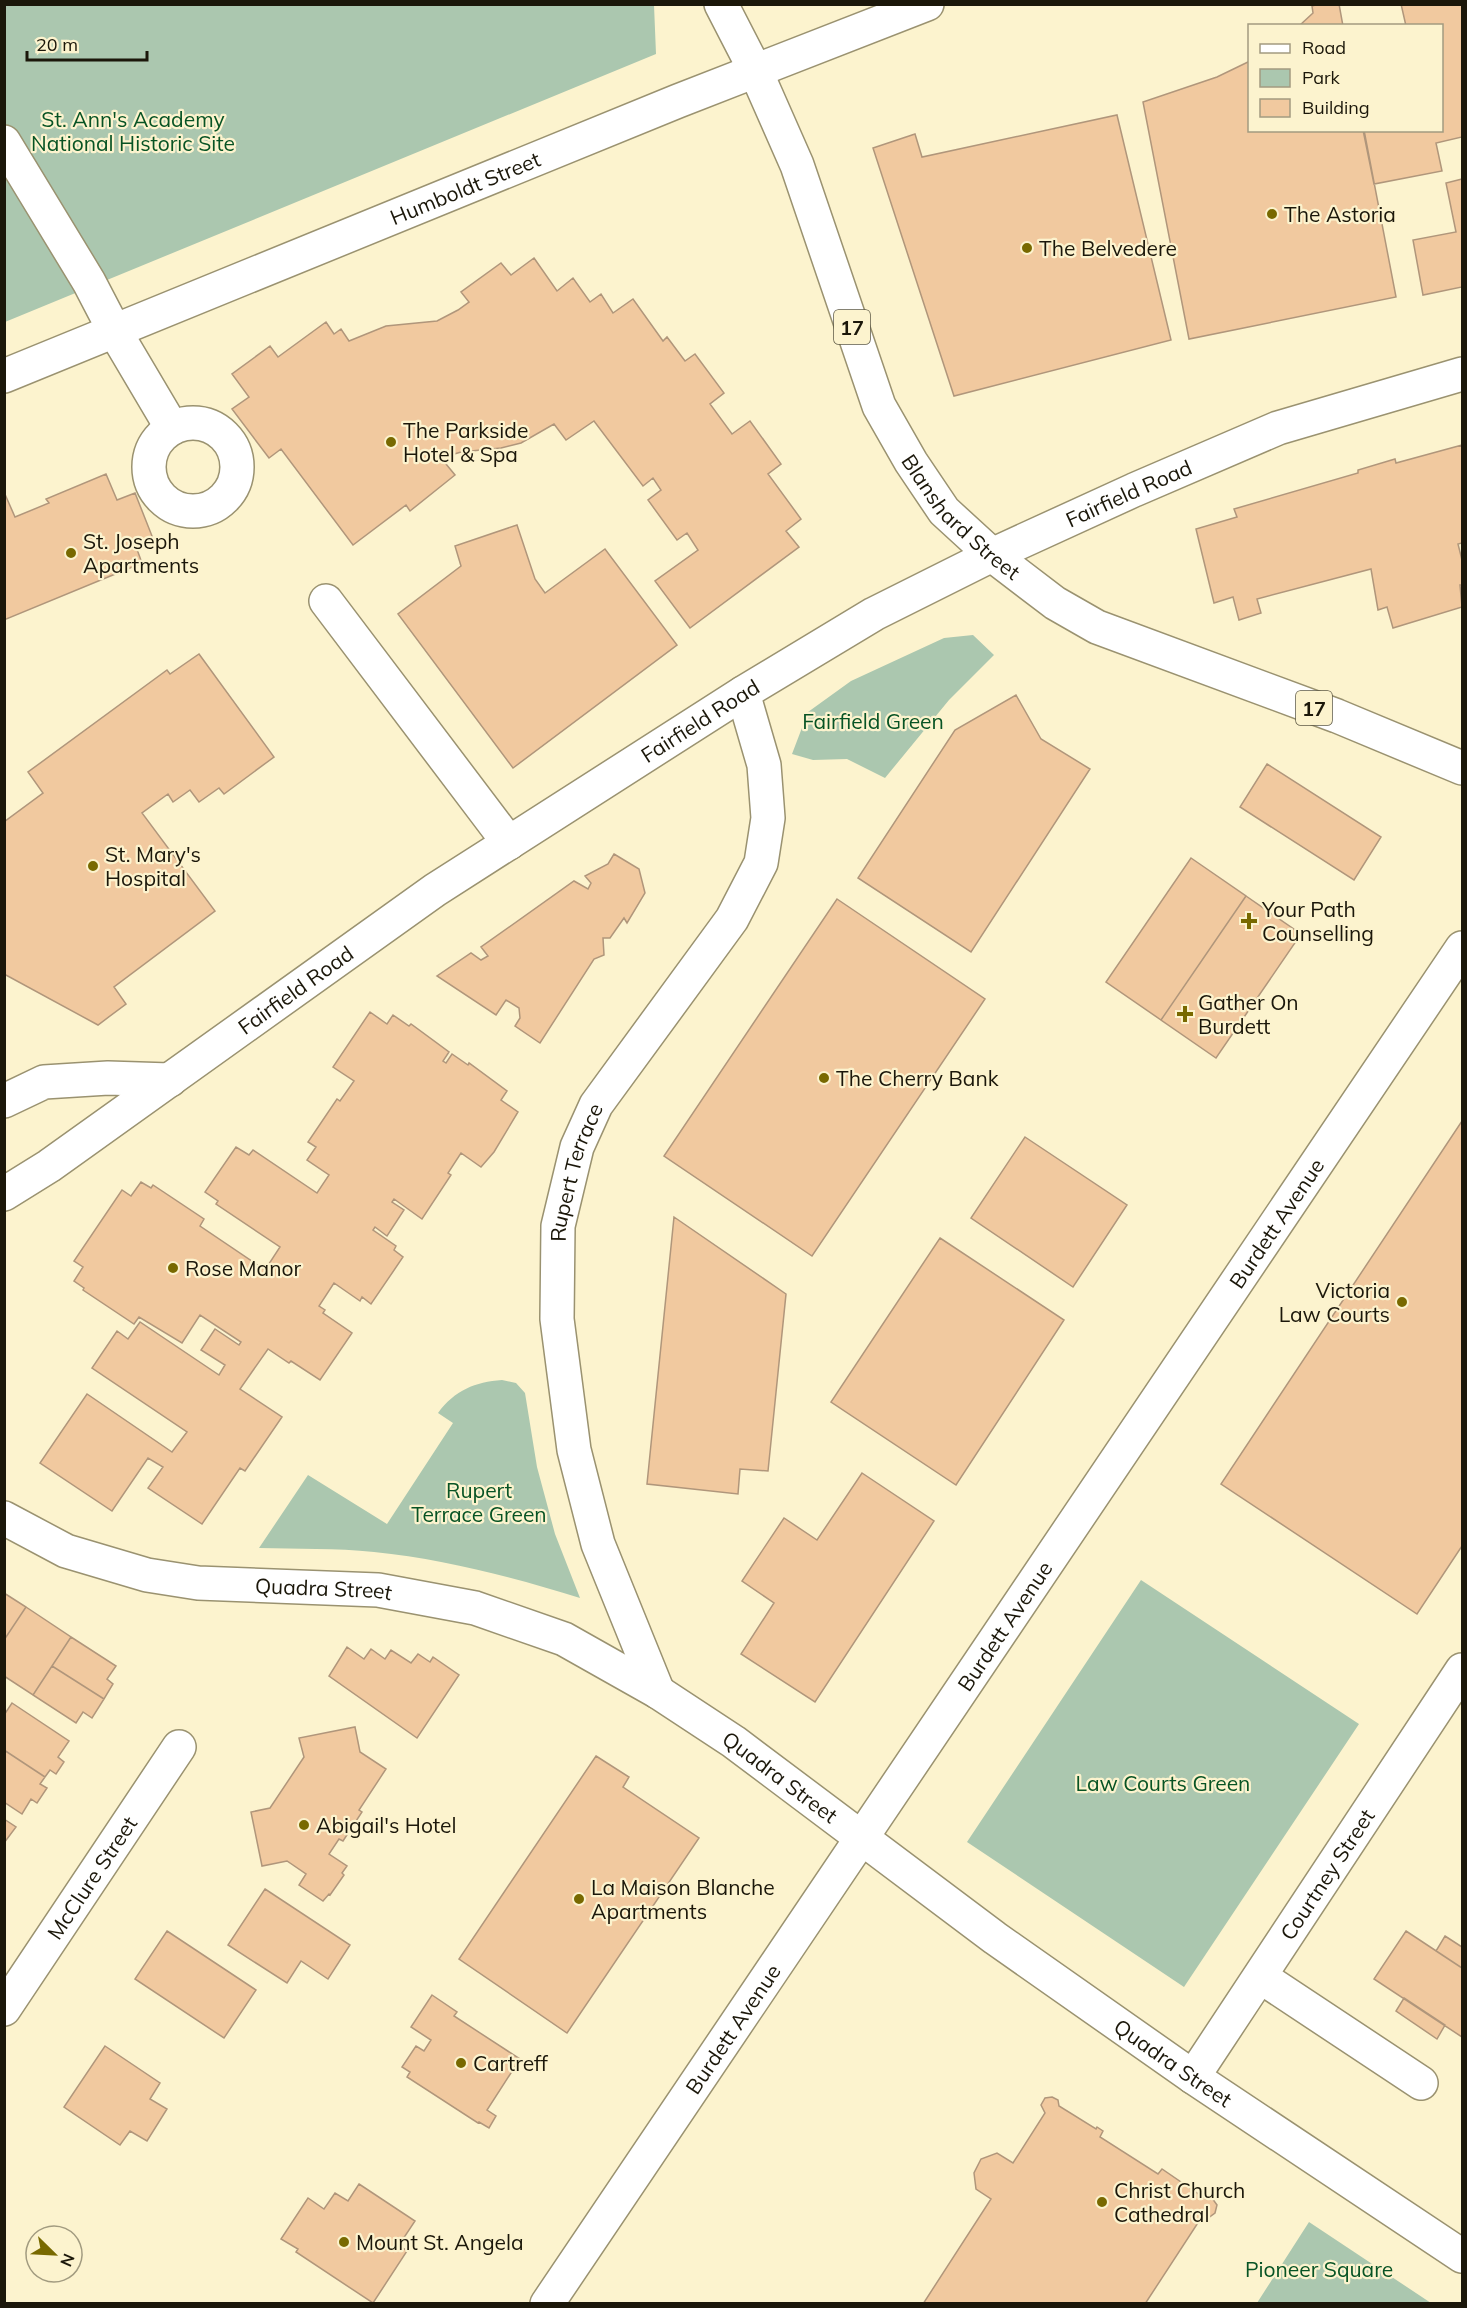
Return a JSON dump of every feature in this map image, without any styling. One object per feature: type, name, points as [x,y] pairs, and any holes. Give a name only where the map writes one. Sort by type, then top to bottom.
[{"type":"street","name":"Blanshard Street","points":[[722,4],[756,72],[797,165],[879,406],[911,462],[944,511],[992,555],[1055,603],[1098,627],[1337,716],[1462,768]]},
{"type":"street","name":"Humboldt Street","points":[[4,376],[678,101],[927,4]]},
{"type":"street","points":[[4,142],[89,282],[114,330],[172,428]]},
{"type":"street","name":"Fairfield Road","points":[[4,1194],[49,1166],[435,890],[743,693],[874,614],[992,555],[1278,428],[1462,374]]},
{"type":"street","points":[[326,601],[509,843]]},
{"type":"street","name":"Rupert Terrace","points":[[658,1692],[598,1544],[574,1450],[557,1319],[558,1226],[577,1148],[596,1105],[732,919],[761,862],[768,818],[764,765],[743,693]]},
{"type":"street","name":"Burdett Avenue","points":[[547,2304],[1462,948]]},
{"type":"street","points":[[4,1101],[44,1082],[108,1078],[170,1080]]},
{"type":"street","name":"Quadra Street","points":[[4,1518],[66,1551],[147,1575],[198,1583],[378,1590],[476,1608],[564,1639],[658,1692],[734,1742],[994,1938],[1193,2077],[1462,2256]]},
{"type":"street","name":"Courtney Street","points":[[1193,2077],[1462,1670]]},
{"type":"street","name":"McClure Street","points":[[4,2009],[178,1747]]},
{"type":"street","points":[[1261,1977],[1421,2083]]},
{"type":"green space","name":"St. Ann's Academy National Historic Site","points":[[5,5],[654,5],[656,54],[5,322]]},
{"type":"green space","name":"Fairfield Green","points":[[973,635],[994,655],[949,700],[885,778],[847,759],[813,760],[792,754],[808,712],[851,681],[944,638]]},
{"type":"green space","name":"Rupert Terrace Green","points":[[502,1380],[516,1383],[525,1393],[537,1467],[555,1534],[580,1598],[478,1570],[426,1559],[345,1550],[259,1548],[308,1475],[387,1524],[453,1423],[438,1413],[451,1398],[466,1389],[474,1385]]},
{"type":"green space","name":"Law Courts Green","points":[[1141,1580],[1359,1724],[1184,1987],[967,1842]]},
{"type":"green space","name":"Pioneer Square","points":[[1309,2222],[1431,2303],[1257,2303]]},
{"type":"building","points":[[1339,4],[1343,24],[1301,24],[1313,13],[1312,6]]},
{"type":"building","points":[[1401,4],[1462,4],[1462,137],[1436,143],[1442,171],[1374,184],[1363,132],[1443,132],[1443,24],[1406,24]]},
{"type":"building","name":"The Astoria","points":[[1248,62],[1248,132],[1364,132],[1396,297],[1189,339],[1143,102],[1217,77]]},
{"type":"building","name":"The Belvedere","points":[[1117,115],[1171,340],[954,396],[873,148],[915,134],[922,157]]},
{"type":"building","points":[[1462,179],[1462,287],[1423,295],[1413,240],[1456,232],[1446,183]]},
{"type":"building","name":"The Parkside Hotel & Spa","points":[[534,258],[557,291],[573,278],[590,302],[601,294],[613,313],[633,299],[663,341],[667,337],[685,361],[695,354],[724,393],[710,404],[732,434],[750,421],[781,464],[768,474],[801,519],[786,531],[799,547],[690,628],[655,581],[698,550],[687,533],[677,540],[648,500],[661,490],[653,478],[643,486],[594,421],[566,440],[554,424],[521,443],[501,448],[461,452],[441,458],[455,475],[410,511],[406,505],[353,545],[281,449],[269,458],[232,409],[249,397],[232,374],[270,346],[278,357],[326,322],[334,334],[341,329],[349,341],[386,326],[437,321],[469,302],[461,292],[501,263],[511,275]]},
{"type":"building","points":[[1462,445],[1462,543],[1458,544],[1462,560],[1462,585],[1460,585],[1462,607],[1393,628],[1387,607],[1378,610],[1371,569],[1257,599],[1261,613],[1239,620],[1233,597],[1214,603],[1196,529],[1237,517],[1234,509],[1358,473],[1358,470],[1395,459],[1396,463]]},
{"type":"building","name":"St. Joseph Apartments","points":[[106,474],[117,500],[135,493],[152,536],[135,544],[142,563],[4,620],[4,492],[15,517],[49,503],[46,499]]},
{"type":"building","points":[[517,525],[535,579],[545,593],[605,549],[677,645],[513,768],[398,614],[461,566],[455,546]]},
{"type":"building","name":"St. Mary's Hospital","points":[[199,654],[274,757],[224,794],[219,788],[199,802],[190,790],[173,802],[168,794],[142,813],[215,911],[114,987],[126,1004],[98,1025],[4,974],[4,822],[43,793],[28,772],[167,670],[170,674]]},
{"type":"building","points":[[1016,695],[1041,739],[1090,769],[971,952],[858,878],[955,730]]},
{"type":"building","points":[[1267,764],[1381,837],[1354,880],[1240,807]]},
{"type":"building","points":[[614,854],[639,869],[645,893],[627,923],[624,918],[610,938],[603,938],[604,955],[594,959],[540,1043],[515,1026],[520,1018],[519,1008],[506,1000],[496,1015],[437,976],[471,953],[481,960],[488,956],[481,947],[574,881],[588,889],[591,883],[585,876],[608,864]]},
{"type":"building","points":[[1191,858],[1246,896],[1161,1020],[1106,982]]},
{"type":"building","points":[[1246,896],[1301,934],[1216,1058],[1161,1020]]},
{"type":"building","name":"The Cherry Bank","points":[[837,899],[985,999],[812,1256],[664,1156]]},
{"type":"building","name":"Rose Manor","points":[[370,1012],[387,1024],[393,1015],[409,1026],[411,1024],[449,1052],[443,1061],[446,1063],[452,1054],[468,1065],[469,1063],[507,1091],[501,1100],[518,1112],[494,1152],[481,1167],[461,1153],[448,1173],[451,1175],[422,1219],[394,1199],[392,1202],[404,1210],[387,1236],[375,1227],[373,1230],[396,1246],[394,1250],[403,1257],[371,1304],[362,1297],[360,1301],[334,1283],[319,1306],[325,1310],[323,1313],[352,1333],[320,1380],[268,1349],[240,1389],[282,1417],[245,1471],[240,1468],[202,1524],[148,1488],[163,1467],[148,1458],[112,1511],[40,1463],[87,1394],[172,1452],[187,1432],[92,1368],[117,1331],[128,1339],[140,1322],[219,1375],[225,1365],[201,1350],[215,1329],[239,1345],[241,1342],[200,1315],[182,1343],[139,1317],[134,1324],[83,1290],[84,1288],[74,1281],[83,1267],[74,1261],[122,1190],[131,1196],[141,1182],[151,1188],[153,1185],[204,1219],[200,1226],[265,1270],[280,1247],[216,1204],[218,1201],[205,1192],[236,1147],[249,1155],[253,1150],[317,1193],[329,1175],[307,1160],[316,1147],[308,1142],[337,1099],[340,1101],[354,1081],[333,1067]]},
{"type":"building","name":"Victoria Law Courts","points":[[1462,1121],[1462,1546],[1417,1614],[1221,1484]]},
{"type":"building","points":[[1025,1137],[1127,1205],[1073,1287],[971,1218]]},
{"type":"building","points":[[674,1217],[786,1294],[768,1471],[740,1469],[738,1494],[647,1484]]},
{"type":"building","points":[[940,1238],[1064,1320],[956,1485],[831,1402]]},
{"type":"building","points":[[862,1473],[934,1521],[815,1702],[741,1654],[774,1603],[742,1581],[784,1518],[817,1540]]},
{"type":"building","points":[[4,1593],[26,1607],[4,1640]]},
{"type":"building","points":[[26,1607],[71,1637],[33,1695],[4,1676],[4,1640]]},
{"type":"building","points":[[71,1637],[116,1666],[107,1679],[113,1684],[104,1699],[52,1666]]},
{"type":"building","points":[[347,1647],[364,1659],[371,1649],[385,1659],[391,1650],[411,1663],[418,1654],[430,1662],[433,1657],[459,1675],[417,1738],[329,1676]]},
{"type":"building","points":[[52,1666],[104,1699],[92,1718],[83,1712],[76,1723],[33,1695]]},
{"type":"building","points":[[12,1703],[69,1741],[58,1757],[64,1762],[56,1774],[50,1770],[45,1777],[4,1750],[4,1715]]},
{"type":"building","name":"Abigail's Hotel","points":[[355,1727],[360,1752],[386,1769],[359,1810],[362,1812],[343,1841],[339,1839],[329,1854],[347,1866],[342,1873],[344,1875],[323,1901],[299,1885],[306,1874],[287,1861],[262,1866],[251,1812],[270,1808],[304,1757],[299,1738]]},
{"type":"building","points":[[4,1750],[45,1777],[40,1784],[47,1788],[37,1803],[31,1799],[22,1814],[4,1802]]},
{"type":"building","name":"La Maison Blanche Apartments","points":[[596,1756],[629,1777],[623,1787],[699,1838],[567,2033],[459,1959]]},
{"type":"building","points":[[4,1819],[16,1827],[4,1843]]},
{"type":"building","points":[[265,1889],[350,1945],[328,1979],[301,1961],[287,1983],[228,1945]]},
{"type":"building","points":[[167,1931],[256,1990],[224,2038],[135,1979]]},
{"type":"building","points":[[1406,1931],[1462,1968],[1462,2037],[1374,1979]]},
{"type":"building","points":[[1445,1936],[1462,1947],[1462,1968],[1436,1951]]},
{"type":"building","name":"Cartreff","points":[[432,1995],[457,2012],[454,2016],[520,2059],[487,2110],[496,2116],[489,2128],[407,2077],[410,2072],[402,2067],[416,2046],[424,2051],[431,2040],[411,2027]]},
{"type":"building","points":[[1404,1998],[1445,2025],[1437,2039],[1396,2011]]},
{"type":"building","points":[[105,2046],[160,2083],[150,2099],[167,2109],[147,2141],[130,2131],[120,2145],[64,2107]]},
{"type":"building","name":"Christ Church Cathedral","points":[[1052,2097],[1058,2100],[1059,2106],[1103,2131],[1100,2137],[1158,2174],[1162,2169],[1206,2199],[1207,2196],[1212,2198],[1217,2205],[1215,2213],[1208,2218],[1203,2215],[1145,2304],[923,2304],[991,2199],[976,2189],[974,2173],[981,2159],[997,2153],[1013,2163],[1045,2113],[1041,2105],[1045,2098]]},
{"type":"building","name":"Mount St. Angela","points":[[359,2184],[415,2221],[399,2245],[407,2251],[373,2303],[296,2252],[298,2249],[281,2239],[308,2198],[324,2209],[335,2193],[348,2201]]},
{"type":"place","name":"The Astoria","points":[[1272,214]]},
{"type":"place","name":"The Belvedere","points":[[1027,248]]},
{"type":"place","name":"The Parkside Hotel & Spa","points":[[391,442]]},
{"type":"place","name":"St. Joseph Apartments","points":[[71,553]]},
{"type":"place","name":"St. Mary's Hospital","points":[[93,866]]},
{"type":"place","name":"Your Path Counselling","points":[[1249,921]]},
{"type":"place","name":"Gather On Burdett","points":[[1185,1014]]},
{"type":"place","name":"The Cherry Bank","points":[[824,1078]]},
{"type":"place","name":"Rose Manor","points":[[173,1268]]},
{"type":"place","name":"Victoria Law Courts","points":[[1402,1302]]},
{"type":"place","name":"Abigail's Hotel","points":[[304,1825]]},
{"type":"place","name":"La Maison Blanche Apartments","points":[[579,1899]]},
{"type":"place","name":"Cartreff","points":[[461,2063]]},
{"type":"place","name":"Christ Church Cathedral","points":[[1102,2202]]},
{"type":"place","name":"Mount St. Angela","points":[[344,2242]]}]
